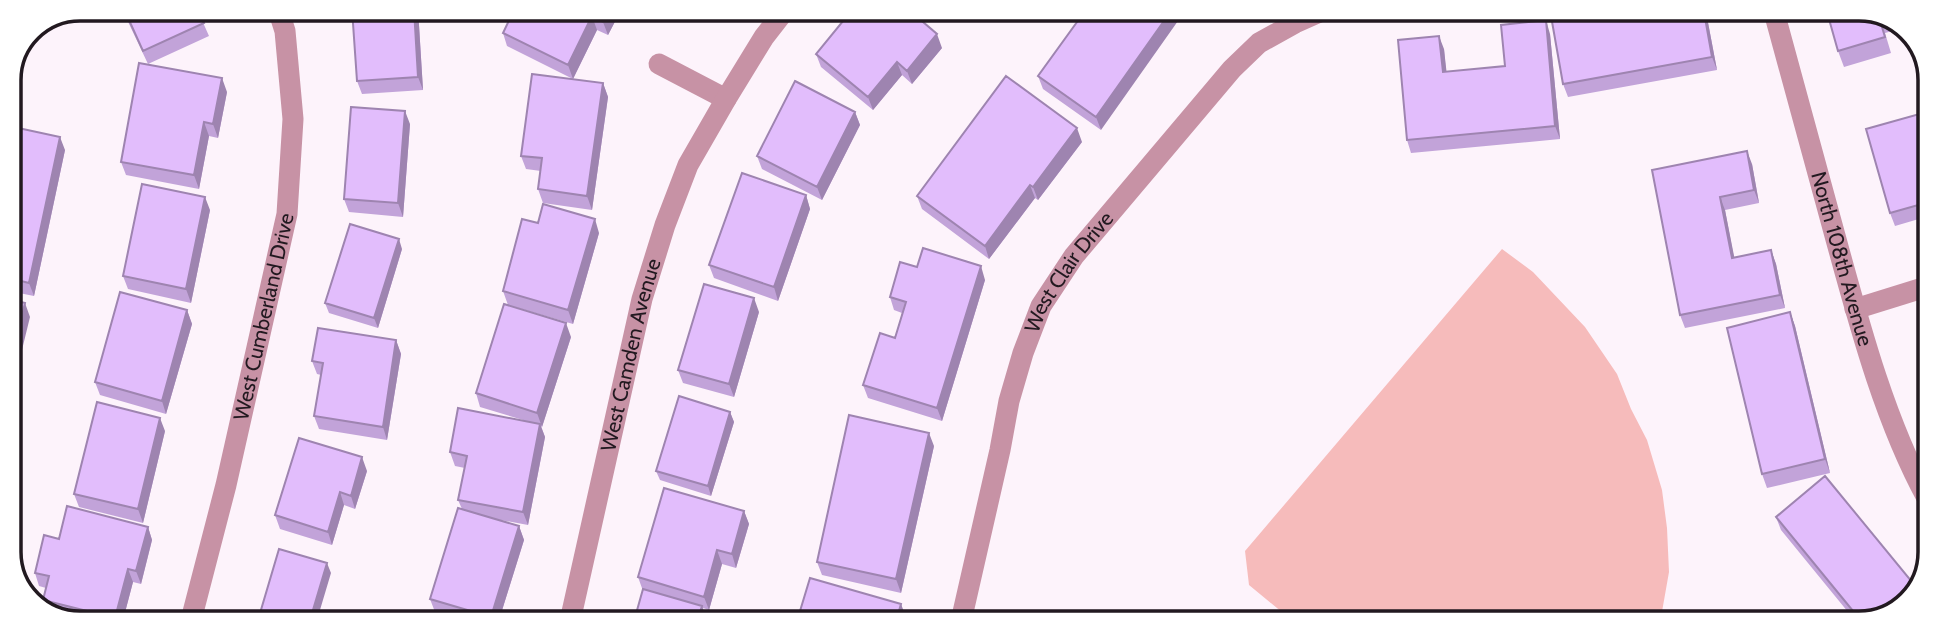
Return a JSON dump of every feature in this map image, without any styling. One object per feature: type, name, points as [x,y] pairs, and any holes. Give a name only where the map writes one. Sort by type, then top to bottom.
[{"type":"street","name":"West Cumberland Drive","points":[[193,611],[226,485],[287,214],[293,119],[282,21]]},
{"type":"street","name":"West Camden Avenue","points":[[572,611],[642,299],[665,225],[688,165],[764,37],[776,21]]},
{"type":"street","name":"West Clair Drive","points":[[963,611],[1009,401],[1041,306],[1074,256],[1232,69],[1259,43],[1299,21]]},
{"type":"street","name":"North 108th Avenue","points":[[1776,21],[1855,309],[1893,423],[1918,481]]},
{"type":"street","points":[[659,64],[726,99]]},
{"type":"street","points":[[1855,309],[1918,289]]},
{"type":"shaded area","points":[[1502,249],[1533,272],[1585,327],[1617,374],[1647,440],[1662,490],[1669,572],[1662,611],[1281,611],[1249,585],[1245,551]]},
{"type":"building","points":[[129,21],[204,23],[143,51]]},
{"type":"building","points":[[353,21],[415,21],[418,77],[357,81]]},
{"type":"building","points":[[509,21],[590,21],[568,65],[503,33]]},
{"type":"building","points":[[843,21],[922,21],[937,34],[907,71],[897,62],[868,97],[816,54]]},
{"type":"building","points":[[1078,21],[1164,21],[1096,117],[1038,76]]},
{"type":"building","points":[[1546,21],[1555,126],[1407,140],[1398,40],[1439,36],[1443,72],[1505,66],[1501,25]]},
{"type":"building","points":[[1552,21],[1706,21],[1712,57],[1563,84]]},
{"type":"building","points":[[1830,21],[1859,21],[1882,26],[1885,37],[1838,51]]},
{"type":"building","points":[[139,63],[222,78],[213,124],[204,122],[194,175],[121,162]]},
{"type":"building","points":[[532,74],[603,83],[587,196],[538,189],[542,158],[521,156]]},
{"type":"building","points":[[1006,76],[1077,128],[985,246],[917,196]]},
{"type":"building","points":[[795,81],[855,112],[817,187],[757,156]]},
{"type":"building","points":[[351,107],[405,111],[398,203],[344,199]]},
{"type":"building","points":[[1918,114],[1918,205],[1890,213],[1866,129]]},
{"type":"building","points":[[21,129],[60,137],[29,283],[21,281]]},
{"type":"building","points":[[1747,151],[1754,190],[1720,197],[1732,258],[1771,250],[1780,295],[1680,315],[1652,170]]},
{"type":"building","points":[[742,173],[806,195],[774,287],[709,265]]},
{"type":"building","points":[[142,184],[205,197],[186,289],[123,276]]},
{"type":"building","points":[[543,204],[595,219],[568,310],[503,291],[522,219],[538,223]]},
{"type":"building","points":[[350,224],[399,239],[374,318],[325,303]]},
{"type":"building","points":[[923,248],[981,266],[937,408],[863,385],[880,333],[895,338],[906,302],[890,297],[900,262],[917,267]]},
{"type":"building","points":[[704,284],[754,298],[729,384],[678,370]]},
{"type":"building","points":[[120,292],[187,310],[162,401],[95,382]]},
{"type":"building","points":[[21,302],[25,303],[21,320]]},
{"type":"building","points":[[504,304],[566,323],[537,413],[476,393]]},
{"type":"building","points":[[1790,312],[1825,459],[1762,474],[1727,328]]},
{"type":"building","points":[[318,328],[396,340],[383,427],[314,416],[323,363],[312,361]]},
{"type":"building","points":[[679,396],[730,412],[708,486],[656,471]]},
{"type":"building","points":[[97,402],[160,418],[138,509],[74,494]]},
{"type":"building","points":[[458,408],[540,424],[523,512],[458,500],[467,456],[450,452]]},
{"type":"building","points":[[849,415],[929,433],[896,579],[817,562]]},
{"type":"building","points":[[299,438],[362,457],[351,496],[340,492],[328,532],[275,515]]},
{"type":"building","points":[[1825,476],[1911,580],[1888,603],[1871,610],[1853,611],[1776,517]]},
{"type":"building","points":[[664,488],[744,511],[732,554],[717,550],[704,597],[638,577]]},
{"type":"building","points":[[67,506],[148,527],[136,571],[128,569],[117,611],[87,611],[43,598],[49,576],[35,573],[44,535],[59,539]]},
{"type":"building","points":[[458,508],[519,526],[493,611],[471,611],[430,599]]},
{"type":"building","points":[[279,549],[327,563],[313,611],[261,611]]},
{"type":"building","points":[[810,578],[901,604],[899,611],[800,611]]},
{"type":"building","points":[[643,589],[702,606],[700,611],[637,611]]}]
